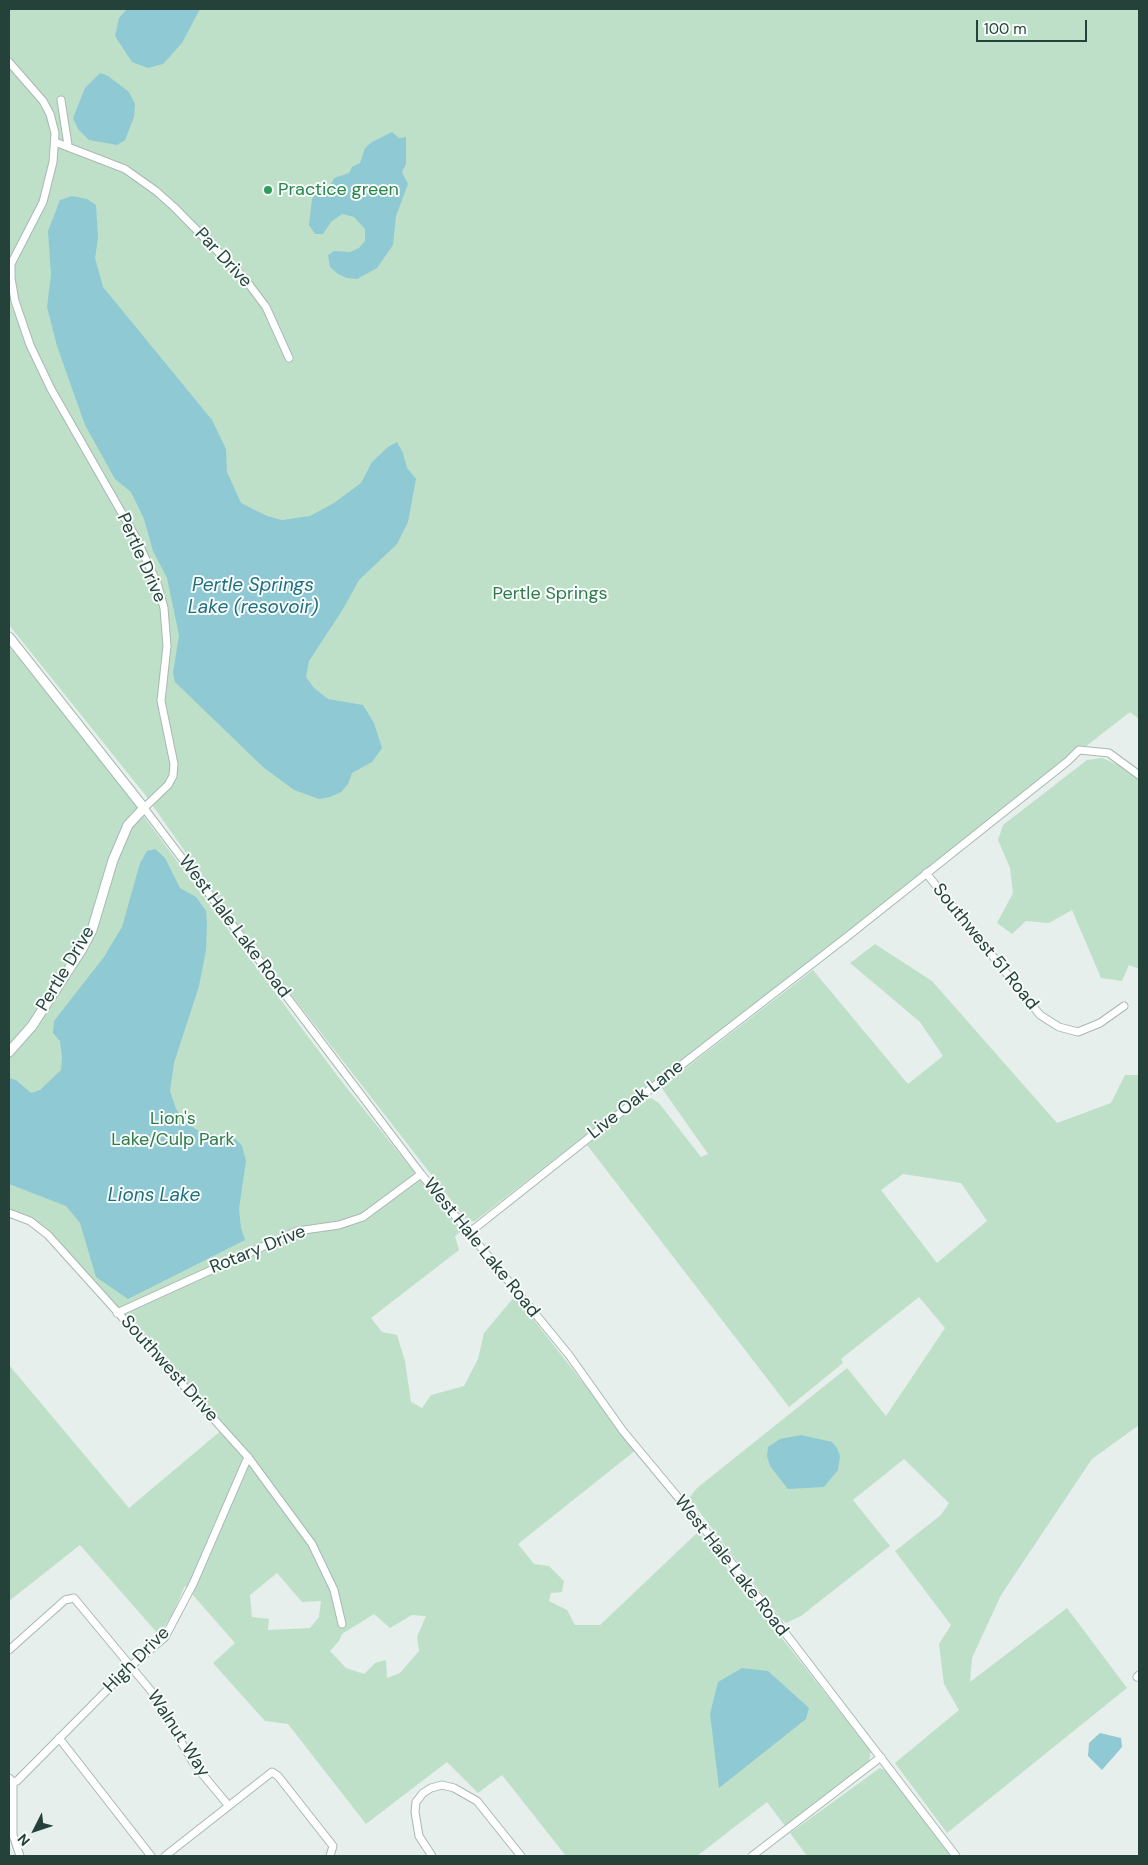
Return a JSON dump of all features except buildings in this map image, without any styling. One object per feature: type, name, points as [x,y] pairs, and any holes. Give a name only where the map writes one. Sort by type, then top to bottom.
[{"type":"street","name":"Pertle Drive","points":[[9,62],[33,89],[50,114],[54,125],[55,142],[49,184],[43,202],[31,229],[16,252],[11,264],[11,278],[15,301],[30,345],[51,389],[135,536],[157,583],[164,608],[168,646],[162,714],[174,764],[173,776],[168,785],[128,825],[113,860],[92,930],[82,949],[32,1026],[9,1052]]},
{"type":"street","points":[[61,100],[68,145]]},
{"type":"street","name":"Par Drive","points":[[55,142],[68,145],[134,175],[174,207],[244,279],[266,307],[289,358]]},
{"type":"street","name":"West Hale Lake Road","points":[[9,637],[144,808],[421,1174],[569,1354],[623,1431],[721,1549],[800,1655],[956,1856]]},
{"type":"street","name":"Southwest 51 Road","points":[[803,970],[1079,750],[1109,752],[1139,775]]},
{"type":"street","name":"Southwest 51 Road","points":[[926,873],[1040,1015],[1059,1027],[1078,1032],[1100,1023],[1124,1006]]},
{"type":"street","name":"Live Oak Lane","points":[[470,1232],[803,970]]},
{"type":"street","name":"Rotary Drive","points":[[117,1312],[297,1231],[339,1225],[363,1216],[421,1174]]},
{"type":"street","name":"Southwest Drive","points":[[9,1213],[30,1221],[43,1230],[248,1457],[312,1544],[334,1590],[342,1624]]},
{"type":"street","name":"High Drive","points":[[11,1780],[17,1780],[130,1666],[165,1637],[171,1628],[248,1457]]},
{"type":"street","name":"Walnut Way","points":[[9,1650],[69,1597],[74,1598],[162,1706],[194,1764],[228,1805]]},
{"type":"street","points":[[59,1738],[150,1856]]},
{"type":"street","points":[[752,1856],[881,1757]]},
{"type":"street","points":[[165,1856],[272,1772],[278,1776],[333,1846],[331,1855]]},
{"type":"street","points":[[11,1780],[13,1834],[20,1856]]},
{"type":"street","points":[[432,1856],[415,1826],[416,1802],[422,1793],[442,1785],[454,1788],[477,1801],[521,1856]]},
{"type":"green space","name":"Pertle Springs","points":[[9,9],[1139,9],[1139,719],[1130,712],[475,1221],[468,1222],[231,917],[146,796],[9,625]]},
{"type":"green space","name":"Lion's Lake/Culp Park","points":[[9,646],[127,794],[339,1078],[461,1231],[455,1236],[459,1250],[371,1318],[382,1332],[397,1335],[405,1361],[411,1402],[422,1408],[431,1395],[464,1386],[478,1359],[484,1333],[515,1296],[636,1450],[518,1544],[534,1564],[549,1566],[564,1581],[562,1592],[551,1593],[549,1601],[567,1610],[575,1625],[600,1625],[698,1532],[871,1751],[869,1762],[785,1826],[767,1802],[697,1856],[566,1856],[502,1775],[478,1793],[447,1762],[366,1824],[288,1724],[265,1721],[213,1663],[235,1643],[185,1586],[172,1615],[159,1635],[80,1545],[9,1601],[9,1365],[129,1508],[223,1429],[38,1226],[9,1213]],"holes":[[[277,1573],[302,1602],[321,1601],[319,1617],[310,1628],[268,1630],[269,1619],[252,1617],[250,1595]],[[374,1614],[390,1628],[412,1615],[426,1616],[417,1637],[419,1651],[400,1673],[387,1678],[386,1660],[375,1663],[364,1674],[346,1668],[330,1651],[339,1641],[342,1634]]]},
{"type":"green space","points":[[1102,758],[1126,768],[1139,779],[1139,969],[1129,965],[1122,981],[1101,978],[1072,910],[1049,923],[1026,921],[1012,934],[997,923],[1013,893],[1010,868],[998,840],[1003,825],[1087,760]]},
{"type":"green space","points":[[875,944],[932,981],[1057,1123],[1111,1103],[1125,1075],[1139,1075],[1139,1425],[1092,1459],[1001,1595],[972,1658],[970,1682],[1067,1608],[1127,1688],[947,1833],[895,1763],[959,1710],[944,1684],[939,1644],[951,1625],[895,1551],[941,1515],[949,1503],[904,1459],[853,1500],[890,1546],[801,1616],[786,1623],[689,1498],[697,1488],[847,1368],[886,1416],[945,1328],[919,1297],[841,1359],[843,1363],[789,1407],[587,1145],[644,1100],[651,1098],[659,1103],[701,1157],[708,1154],[661,1087],[813,970],[908,1084],[943,1056],[920,1022],[850,963]],"holes":[[[903,1174],[961,1183],[987,1221],[937,1263],[881,1190]]]},
{"type":"green space","points":[[880,1768],[886,1771],[952,1856],[807,1856],[790,1833]]},
{"type":"water","points":[[127,9],[200,9],[182,43],[163,64],[148,68],[132,62],[115,36],[119,18]]},
{"type":"water","points":[[100,73],[108,76],[129,92],[135,104],[134,117],[125,140],[117,145],[89,140],[78,129],[73,118],[85,88]]},
{"type":"water","points":[[392,132],[399,138],[406,137],[406,164],[402,172],[408,184],[396,216],[393,245],[377,268],[357,279],[347,278],[338,274],[330,267],[328,255],[334,251],[350,252],[359,248],[365,241],[365,229],[354,217],[342,214],[331,222],[323,234],[315,234],[309,225],[312,199],[316,193],[332,183],[334,178],[349,173],[352,167],[360,163],[365,148],[372,142]]},
{"type":"water","name":"Pertle Springs Lake (resovoir)","points":[[72,196],[87,199],[96,205],[98,238],[95,258],[103,287],[212,420],[226,449],[227,472],[241,503],[267,516],[282,520],[310,516],[334,503],[361,483],[372,462],[388,447],[397,442],[403,453],[407,468],[416,479],[408,522],[397,544],[359,580],[343,609],[309,661],[306,677],[314,688],[328,699],[363,705],[374,723],[382,748],[372,762],[352,773],[348,784],[341,792],[330,797],[319,799],[294,790],[263,767],[175,682],[173,673],[179,635],[167,578],[153,551],[144,519],[131,492],[115,479],[85,425],[57,346],[47,307],[51,275],[48,231],[60,200]]},
{"type":"water","name":"Lions Lake","points":[[155,849],[165,858],[180,888],[196,897],[206,911],[207,923],[206,950],[199,986],[174,1063],[170,1091],[176,1109],[185,1122],[200,1132],[234,1137],[242,1146],[246,1161],[239,1209],[241,1228],[245,1240],[128,1299],[96,1277],[80,1223],[66,1206],[9,1184],[9,1078],[16,1080],[31,1093],[40,1090],[61,1070],[60,1041],[53,1033],[54,1021],[104,957],[122,927],[140,863],[147,851]]},
{"type":"water","points":[[801,1435],[832,1442],[837,1448],[840,1456],[838,1470],[824,1487],[788,1489],[770,1466],[767,1456],[768,1447],[780,1439]]},
{"type":"water","points":[[742,1668],[768,1671],[809,1708],[806,1719],[719,1788],[710,1714],[718,1682]]},
{"type":"water","points":[[1100,1733],[1121,1738],[1122,1747],[1102,1770],[1088,1756],[1089,1743]]},
{"type":"place","name":"Practice green","points":[[268,190]]}]
